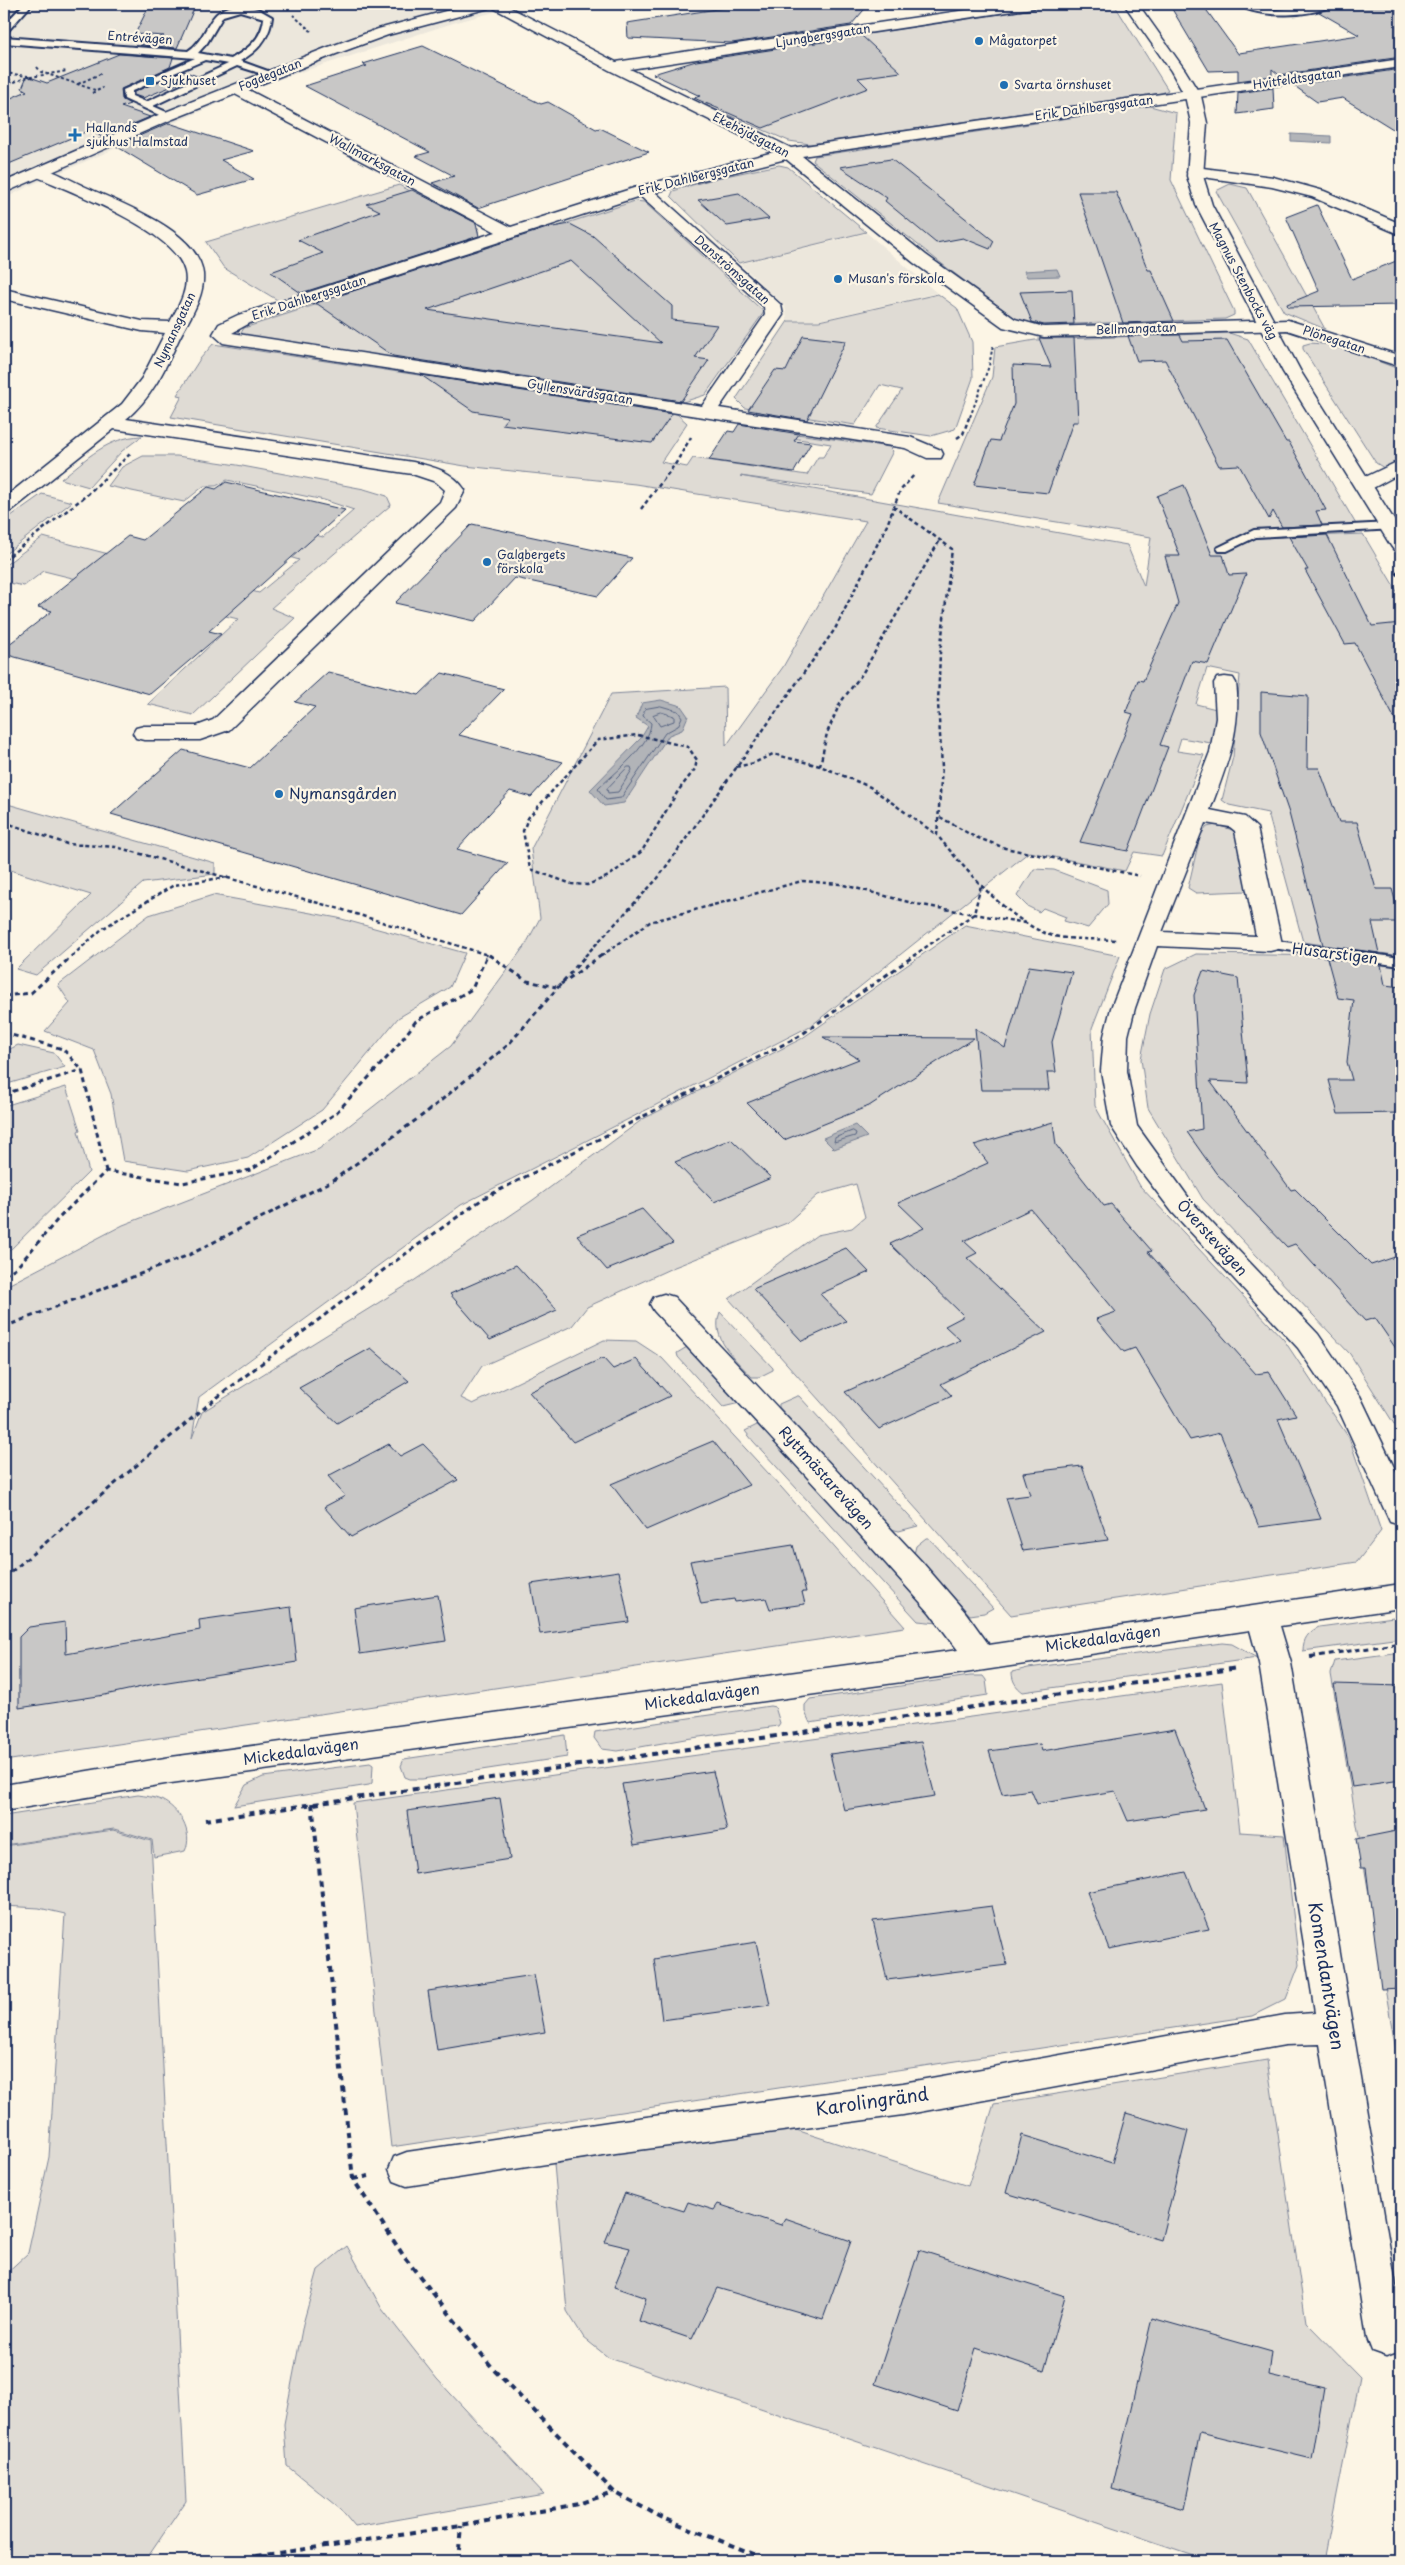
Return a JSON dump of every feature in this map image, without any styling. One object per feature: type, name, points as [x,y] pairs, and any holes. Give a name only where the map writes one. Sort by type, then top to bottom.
[{"type":"street","name":"Fogdegatan","points":[[4,188],[168,116],[272,74],[383,32],[488,4]]},
{"type":"street","name":"Ekehöjdsgatan","points":[[493,4],[614,68],[789,153],[920,259],[1009,323]]},
{"type":"street","name":"Ljungbergsgatan","points":[[614,68],[1033,4]]},
{"type":"street","name":"Magnus Stenbocks väg","points":[[1131,4],[1192,94],[1198,113],[1195,172],[1197,187],[1204,205],[1265,324],[1401,546]]},
{"type":"street","name":"Hvitfeldtsgatan","points":[[1192,94],[1401,63]]},
{"type":"street","name":"Wallmarksgatan","points":[[236,89],[508,232]]},
{"type":"street","name":"Erik Dahlbergsgatan","points":[[223,336],[225,328],[244,319],[508,232],[643,190],[789,153],[1192,94]]},
{"type":"street","name":"Nymansgatan","points":[[4,507],[112,423],[128,408],[151,379],[194,291],[194,272],[184,251],[168,236],[133,216],[40,172]]},
{"type":"street","points":[[1195,172],[1273,182],[1305,191],[1349,206],[1401,230]]},
{"type":"street","name":"Danströmsgatan","points":[[643,190],[772,305],[774,315],[708,411]]},
{"type":"street","points":[[4,294],[142,326],[176,328]]},
{"type":"street","name":"Bellmangatan","points":[[1009,323],[1044,332],[1265,324]]},
{"type":"street","name":"Plönegatan","points":[[1265,324],[1288,325],[1401,362]]},
{"type":"street","name":"Gyllensvärdsgatan","points":[[223,336],[229,339],[910,443],[934,454]]},
{"type":"street","points":[[112,423],[413,468],[438,475],[450,482],[455,490],[449,504],[221,725],[200,733],[144,733]]},
{"type":"street","points":[[1364,485],[1401,466]]},
{"type":"street","name":"Överstevägen","points":[[1225,683],[1228,703],[1223,745],[1148,938],[1116,1036],[1114,1071],[1124,1126],[1146,1160],[1182,1207],[1308,1341],[1350,1403],[1401,1514]]},
{"type":"street","points":[[1148,938],[1270,944],[1246,828],[1237,822],[1196,814]]},
{"type":"street","name":"Ryttmästarevägen","points":[[664,1304],[752,1395],[876,1532],[961,1628],[981,1658]]},
{"type":"street","name":"Mickedalavägen","points":[[4,1798],[171,1770],[981,1658],[1401,1596]]},
{"type":"street","name":"Komendantvägen","points":[[1262,1616],[1275,1663],[1386,2338]]},
{"type":"street","name":"Karolingränd","points":[[407,2169],[616,2137],[903,2099],[1285,2030],[1335,2028]]},
{"type":"lane","points":[[4,30],[28,4]]},
{"type":"lane","points":[[1243,4],[1264,13],[1303,10],[1330,4]]},
{"type":"lane","points":[[144,106],[234,63],[257,46],[268,24],[268,17],[257,10],[248,8],[237,8],[220,14],[215,18],[203,46],[190,54]]},
{"type":"lane","name":"Entrévägen","points":[[4,40],[206,56],[272,74]]},
{"type":"lane","points":[[4,50],[26,42]]},
{"type":"lane","points":[[168,116],[127,97],[128,90],[206,56]]},
{"type":"lane","points":[[1223,548],[1254,534],[1390,527]]},
{"type":"lane","name":"Husarstigen","points":[[1270,944],[1401,962]]},
{"type":"path","points":[[288,10],[306,28],[314,33]]},
{"type":"path","points":[[4,74],[39,75]]},
{"type":"path","points":[[4,74],[11,80],[4,86]]},
{"type":"path","points":[[68,81],[96,91]]},
{"type":"path","points":[[4,1327],[189,1255],[332,1181],[427,1112],[508,1045],[555,988],[658,878],[835,629],[887,525],[900,491],[934,454],[962,434],[989,366]]},
{"type":"path","points":[[641,509],[676,462],[708,411]]},
{"type":"path","points":[[893,506],[952,550],[940,653],[938,703],[942,767],[940,817],[937,836]]},
{"type":"path","points":[[820,766],[827,733],[840,703],[862,674],[940,540]]},
{"type":"path","points":[[638,735],[669,740],[688,747],[694,752],[697,760],[695,769],[678,791],[642,851],[630,862],[609,876],[587,885],[572,884],[530,869],[523,831],[528,818],[598,740],[609,737],[638,735]]},
{"type":"path","points":[[736,767],[754,763],[773,754],[820,766],[870,787],[937,836],[981,885],[1026,923],[1049,935],[1121,940]]},
{"type":"path","points":[[940,817],[973,836],[1005,848],[1146,877]]},
{"type":"path","points":[[4,822],[67,844],[116,847],[231,877],[487,954],[527,981],[555,988],[650,922],[802,881],[840,884],[916,904],[1026,923]]},
{"type":"path","points":[[4,996],[31,993],[102,929],[174,885],[231,877]]},
{"type":"path","points":[[4,1578],[210,1403],[390,1265],[484,1198],[798,1037],[974,914],[981,885]]},
{"type":"path","points":[[106,1171],[182,1183],[251,1170],[335,1114],[395,1049],[416,1020],[472,989],[487,954]]},
{"type":"path","points":[[4,1033],[63,1050],[82,1070],[106,1171]]},
{"type":"path","points":[[4,1094],[82,1070]]},
{"type":"path","points":[[4,1275],[17,1267],[58,1220],[106,1171]]},
{"type":"path","points":[[205,1820],[1401,1643]]},
{"type":"path","points":[[312,1803],[353,2179],[406,2258],[495,2371],[614,2492],[661,2518],[771,2561]]},
{"type":"path","points":[[224,2561],[461,2526],[578,2504],[614,2492]]},
{"type":"path","points":[[458,2561],[461,2526]]},
{"type":"shaded area","name":"Hallands sjukhus Halmstad","points":[[4,4],[524,4],[453,23],[264,84],[29,186],[4,199]]},
{"type":"shaded area","points":[[1066,4],[1114,4],[1168,90],[1162,93],[810,144],[789,141],[705,105],[777,95],[732,54]]},
{"type":"shaded area","points":[[1150,106],[1176,113],[1171,180],[1234,311],[1234,315],[1225,319],[1045,325],[1019,321],[947,268],[813,161],[815,156]]},
{"type":"shaded area","points":[[779,165],[788,167],[866,232],[739,263],[671,196],[673,191],[716,178]]},
{"type":"shaded area","points":[[1230,184],[1247,188],[1325,329],[1284,312],[1216,191]]},
{"type":"shaded area","points":[[399,185],[480,229],[476,237],[279,301],[224,268],[206,242]]},
{"type":"shaded area","points":[[635,201],[644,202],[764,312],[705,395],[683,402],[246,336],[241,333],[244,328]]},
{"type":"shaded area","name":"Musan's förskola","points":[[867,233],[937,293],[819,320],[787,320],[785,306],[740,264]]},
{"type":"shaded area","points":[[938,294],[957,308],[972,342],[973,378],[955,429],[931,436],[876,428],[902,390],[880,385],[855,425],[745,408],[736,399],[788,321],[819,321]]},
{"type":"shaded area","points":[[1229,333],[1248,339],[1357,526],[1257,532],[1259,538],[1363,534],[1401,598],[1401,956],[1303,942],[1268,813],[1229,805],[1222,800],[1233,757],[1240,675],[1207,668],[1196,704],[1220,710],[1219,742],[1211,743],[1181,738],[1177,751],[1204,755],[1162,856],[1134,852],[1125,871],[1029,852],[812,1025],[461,1205],[199,1397],[192,1438],[202,1412],[412,1282],[533,1200],[643,1119],[801,1039],[965,925],[1120,956],[1092,1028],[1095,1106],[1140,1186],[1284,1340],[1349,1438],[1381,1531],[1357,1562],[1011,1615],[729,1299],[817,1235],[852,1228],[865,1217],[856,1184],[818,1195],[787,1223],[672,1268],[587,1307],[572,1326],[482,1366],[461,1398],[473,1404],[604,1340],[636,1341],[662,1358],[781,1487],[905,1627],[4,1761],[4,1287],[123,1225],[319,1149],[451,1046],[526,944],[540,918],[531,849],[611,694],[725,687],[726,746],[783,667],[866,521],[635,484],[465,466],[171,417],[182,396],[177,395],[200,359],[213,344],[677,414],[687,423],[661,462],[687,467],[693,458],[807,475],[818,457],[823,457],[831,444],[772,435],[776,431],[889,447],[893,451],[871,494],[740,476],[1127,545],[1144,586],[1151,537],[938,503],[992,377],[995,347],[1035,340]]},
{"type":"shaded area","points":[[1310,343],[1336,345],[1401,370],[1401,458],[1384,468],[1376,463],[1303,349],[1303,345]]},
{"type":"shaded area","points":[[142,436],[122,451],[89,487],[61,479],[98,450],[119,440]]},
{"type":"shaded area","points":[[143,456],[177,456],[237,465],[364,489],[387,496],[391,505],[271,608],[295,618],[193,715],[148,704],[238,619],[44,571],[24,586],[4,582],[4,566],[43,537],[259,593],[299,560],[234,540],[257,520],[323,537],[354,510],[324,500],[227,480],[216,486],[204,486],[184,502],[108,486],[122,467]]},
{"type":"shaded area","points":[[42,494],[72,502],[4,555],[4,521]]},
{"type":"shaded area","points":[[4,803],[215,863],[215,874],[143,883],[36,975],[16,969],[91,895],[4,868]]},
{"type":"shaded area","points":[[1216,825],[1233,830],[1236,835],[1249,890],[1247,891],[1196,893],[1188,888],[1200,836],[1207,827]]},
{"type":"shaded area","points":[[1034,869],[1054,870],[1107,890],[1108,904],[1088,928],[1064,921],[1066,917],[1043,908],[1039,912],[1027,906],[1017,896]]},
{"type":"shaded area","points":[[213,895],[338,918],[465,953],[450,987],[398,1018],[322,1110],[248,1158],[188,1171],[123,1161],[111,1094],[94,1050],[45,1031],[70,1003],[58,985],[149,915]]},
{"type":"shaded area","points":[[1196,954],[1340,956],[1401,964],[1401,1435],[1350,1354],[1203,1199],[1148,1108],[1141,1059],[1150,1014],[1165,969]]},
{"type":"shaded area","points":[[18,1045],[54,1053],[65,1067],[4,1085],[4,1052]]},
{"type":"shaded area","points":[[66,1087],[80,1130],[78,1131],[89,1172],[4,1256],[4,1106]]},
{"type":"shaded area","points":[[720,1312],[773,1370],[759,1377],[752,1377],[738,1363],[721,1340],[718,1331]]},
{"type":"shaded area","points":[[687,1347],[692,1347],[744,1402],[723,1407],[678,1357],[677,1353]]},
{"type":"shaded area","points":[[797,1396],[918,1526],[899,1531],[891,1529],[779,1407],[779,1404]]},
{"type":"shaded area","points":[[759,1424],[939,1619],[938,1623],[918,1621],[753,1441],[745,1431]]},
{"type":"shaded area","points":[[926,1538],[929,1538],[993,1608],[984,1613],[970,1615],[914,1554],[916,1546]]},
{"type":"shaded area","points":[[1401,1616],[1401,1638],[1303,1651],[1307,1636],[1319,1627]]},
{"type":"shaded area","points":[[1222,1643],[1232,1644],[1257,1658],[1023,1692],[1015,1684],[1012,1675],[1012,1672],[1028,1668]]},
{"type":"shaded area","points":[[1401,1652],[1401,2080],[1331,1674],[1335,1661]]},
{"type":"shaded area","points":[[970,1676],[983,1676],[986,1680],[988,1695],[810,1723],[805,1712],[805,1705],[810,1699]]},
{"type":"shaded area","points":[[1222,1682],[1240,1832],[1284,1835],[1299,1965],[1286,1999],[1252,2016],[391,2147],[353,1803]]},
{"type":"shaded area","points":[[770,1706],[775,1707],[780,1723],[778,1726],[685,1739],[618,1751],[602,1749],[594,1738],[595,1732]]},
{"type":"shaded area","points":[[565,1735],[567,1757],[422,1779],[405,1777],[401,1766],[404,1759]]},
{"type":"shaded area","points":[[370,1763],[373,1765],[372,1783],[369,1785],[234,1806],[246,1785],[263,1777]]},
{"type":"shaded area","points":[[138,1795],[161,1800],[174,1809],[186,1829],[188,1837],[185,1851],[154,1857],[152,1840],[114,1829],[4,1845],[4,1816]]},
{"type":"shaded area","points":[[113,1830],[151,1841],[186,2501],[145,2561],[4,2561],[4,2275],[28,2253],[49,2157],[65,1914],[39,1908],[4,1906],[4,1846]]},
{"type":"shaded area","points":[[1267,2060],[1306,2322],[1360,2377],[1324,2561],[1211,2561],[609,2358],[584,2338],[567,2311],[554,2164],[781,2125],[968,2186],[994,2104]]},
{"type":"shaded area","points":[[347,2246],[382,2309],[437,2379],[544,2494],[355,2527],[340,2509],[287,2466],[284,2424],[303,2324],[318,2270]]},
{"type":"water","points":[[1291,134],[1331,136],[1331,143],[1291,141]]},
{"type":"water","points":[[1057,269],[1060,276],[1027,277],[1024,271]]},
{"type":"water","points":[[661,700],[681,706],[688,716],[682,730],[669,735],[624,803],[604,806],[590,790],[641,738],[648,726],[636,718],[642,703]]},
{"type":"water","points":[[855,1125],[867,1137],[834,1149],[823,1138]]},
{"type":"building","points":[[150,4],[196,4],[177,48],[140,45],[164,36],[135,34]]},
{"type":"building","points":[[749,4],[869,4],[851,25],[732,43],[628,38],[627,23]]},
{"type":"building","points":[[1169,4],[1202,4],[1239,55],[1239,53],[1359,35],[1319,12],[1336,4],[1401,4],[1401,57],[1279,75],[1272,69],[1272,76],[1238,81],[1238,70],[1209,71]]},
{"type":"building","points":[[862,36],[901,72],[858,78],[868,88],[763,128],[694,98],[700,96],[653,74],[696,61]]},
{"type":"building","points":[[423,46],[541,104],[548,102],[596,129],[600,128],[649,152],[478,208],[432,183],[454,176],[416,156],[430,152],[305,86],[367,66],[363,64]]},
{"type":"building","points":[[119,54],[173,58],[170,67],[121,89],[122,99],[130,104],[121,107],[150,117],[102,137],[90,130],[4,166],[4,101],[27,91],[22,88],[27,76],[47,83]]},
{"type":"building","points":[[1401,69],[1401,134],[1343,98],[1317,102],[1293,85]]},
{"type":"building","points":[[183,71],[197,76],[143,98],[134,95],[134,92]]},
{"type":"building","points":[[1273,88],[1274,109],[1237,114],[1238,93]]},
{"type":"building","points":[[169,123],[254,151],[221,160],[254,179],[197,195],[116,146]]},
{"type":"building","points":[[891,159],[994,241],[990,249],[963,238],[936,243],[885,201],[887,198],[840,167]]},
{"type":"building","points":[[412,190],[476,223],[479,236],[301,293],[271,272],[323,253],[298,240],[380,211],[366,204]]},
{"type":"building","points":[[1078,192],[1116,192],[1148,270],[1151,270],[1174,321],[1123,323]]},
{"type":"building","points":[[739,193],[769,219],[727,226],[698,200]]},
{"type":"building","points":[[1317,205],[1352,279],[1401,259],[1401,305],[1288,307],[1287,304],[1319,291],[1286,217]]},
{"type":"building","points":[[570,224],[593,236],[672,306],[672,320],[717,325],[695,358],[709,360],[681,401],[393,356],[316,303],[547,228]],"holes":[[[571,261],[661,343],[427,310]]]},
{"type":"building","points":[[1072,290],[1074,324],[1044,325],[1032,322],[1020,292]]},
{"type":"building","points":[[1180,335],[1183,341],[1227,340],[1286,442],[1289,442],[1326,510],[1316,511],[1322,525],[1282,527],[1273,511],[1269,519],[1239,465],[1219,466],[1165,360],[1137,361],[1128,336]]},
{"type":"building","points":[[803,336],[846,341],[807,420],[748,410],[775,370],[786,371]]},
{"type":"building","points":[[1039,338],[1074,338],[1078,422],[1073,422],[1048,493],[974,485],[991,440],[999,441],[1014,404],[1013,365],[1051,367]]},
{"type":"building","points":[[421,375],[672,414],[652,443],[502,424],[508,417],[473,411]]},
{"type":"building","points":[[739,424],[799,434],[794,441],[811,443],[794,472],[709,460],[728,431],[734,432]]},
{"type":"building","points":[[226,482],[345,510],[209,631],[221,634],[150,694],[4,654],[4,648],[52,611],[38,607],[128,536],[143,540],[208,487],[216,489]]},
{"type":"building","points":[[1184,485],[1212,555],[1223,555],[1229,575],[1246,574],[1208,664],[1192,661],[1160,745],[1168,747],[1128,851],[1080,842],[1133,714],[1126,712],[1138,680],[1143,681],[1178,603],[1165,556],[1180,556],[1157,496]]},
{"type":"building","points":[[472,524],[632,558],[598,596],[515,578],[475,621],[395,603]]},
{"type":"building","points":[[1327,535],[1372,626],[1401,623],[1401,731],[1355,643],[1345,644],[1305,570],[1308,570],[1289,537]]},
{"type":"building","name":"Nymansgården","points":[[328,672],[419,695],[442,673],[504,689],[459,735],[563,762],[531,797],[510,791],[457,849],[508,863],[461,915],[111,814],[183,750],[250,768],[315,707],[295,702]]},
{"type":"building","points":[[1261,692],[1308,696],[1307,768],[1319,768],[1339,822],[1357,822],[1376,889],[1392,889],[1401,922],[1372,922],[1379,953],[1323,945],[1289,813],[1261,732]]},
{"type":"building","points":[[1327,958],[1381,965],[1385,985],[1401,987],[1397,1067],[1401,1067],[1401,1113],[1338,1114],[1329,1080],[1352,1080],[1347,1062],[1354,1000],[1338,998]]},
{"type":"building","points":[[1029,966],[1072,972],[1052,1042],[1056,1072],[1047,1072],[1049,1090],[981,1090],[975,1028],[1005,1048]]},
{"type":"building","points":[[1203,971],[1238,978],[1248,1083],[1210,1081],[1291,1190],[1295,1189],[1371,1265],[1401,1255],[1401,1356],[1375,1318],[1365,1321],[1295,1244],[1287,1247],[1216,1173],[1187,1132],[1202,1129],[1194,995]]},
{"type":"building","points":[[823,1037],[974,1038],[869,1106],[784,1140],[747,1103],[859,1059]]},
{"type":"building","points":[[1053,1122],[1056,1145],[1104,1206],[1111,1204],[1152,1251],[1148,1252],[1256,1374],[1269,1372],[1296,1415],[1278,1419],[1321,1519],[1259,1527],[1220,1433],[1190,1440],[1135,1348],[1124,1352],[1096,1319],[1116,1312],[1031,1209],[964,1241],[977,1253],[967,1258],[1046,1332],[941,1384],[952,1396],[879,1429],[845,1392],[960,1340],[945,1326],[964,1316],[890,1244],[924,1228],[898,1203],[988,1163],[974,1145]]},
{"type":"building","points":[[731,1139],[771,1178],[714,1202],[675,1162]]},
{"type":"building","points":[[642,1209],[673,1243],[607,1270],[577,1235]]},
{"type":"building","points":[[846,1248],[869,1272],[820,1294],[846,1321],[802,1341],[753,1289]]},
{"type":"building","points":[[516,1265],[557,1310],[490,1340],[450,1294]]},
{"type":"building","points":[[371,1348],[409,1381],[337,1423],[299,1388]]},
{"type":"building","points":[[603,1358],[613,1369],[636,1359],[670,1396],[573,1442],[529,1392]]},
{"type":"building","points":[[713,1441],[749,1485],[646,1530],[611,1484]]},
{"type":"building","points":[[389,1444],[400,1456],[423,1444],[458,1480],[351,1537],[324,1507],[345,1496],[328,1476]]},
{"type":"building","points":[[1082,1466],[1108,1540],[1023,1551],[1006,1498],[1030,1495],[1023,1473]]},
{"type":"building","points":[[793,1545],[806,1592],[802,1592],[805,1604],[770,1609],[766,1598],[735,1602],[734,1599],[701,1604],[690,1561]]},
{"type":"building","points":[[619,1571],[629,1622],[540,1634],[531,1584]]},
{"type":"building","points":[[438,1595],[446,1641],[360,1654],[354,1608]]},
{"type":"building","points":[[291,1607],[297,1662],[19,1708],[19,1637],[29,1627],[65,1622],[66,1654],[200,1630],[199,1620]]},
{"type":"building","points":[[1334,1684],[1401,1686],[1401,1780],[1352,1787]]},
{"type":"building","points":[[1175,1729],[1205,1809],[1128,1821],[1115,1791],[1037,1804],[1031,1790],[1002,1794],[989,1751],[1040,1744],[1042,1751]]},
{"type":"building","points":[[921,1742],[935,1796],[844,1810],[830,1754]]},
{"type":"building","points":[[713,1771],[727,1830],[634,1845],[622,1784]]},
{"type":"building","points":[[500,1798],[510,1859],[415,1874],[407,1811]]},
{"type":"building","points":[[1401,1830],[1401,1988],[1381,1989],[1366,1868],[1361,1868],[1356,1839]]},
{"type":"building","points":[[1186,1872],[1209,1929],[1109,1949],[1087,1892]]},
{"type":"building","points":[[992,1906],[1007,1965],[887,1980],[873,1921]]},
{"type":"building","points":[[756,1942],[770,2005],[662,2020],[654,1959]]},
{"type":"building","points":[[534,1975],[545,2032],[437,2050],[428,1991]]},
{"type":"building","points":[[1126,2113],[1188,2131],[1161,2240],[1006,2193],[1022,2135],[1112,2163]]},
{"type":"building","points":[[625,2193],[684,2211],[688,2202],[714,2210],[718,2204],[781,2225],[785,2218],[851,2241],[823,2319],[717,2288],[692,2339],[639,2321],[646,2298],[614,2287],[630,2248],[605,2242]]},
{"type":"building","points":[[919,2250],[1065,2296],[1044,2371],[976,2348],[957,2411],[875,2384]]},
{"type":"building","points":[[1152,2318],[1272,2352],[1269,2375],[1324,2388],[1312,2459],[1200,2432],[1184,2509],[1112,2489]]},
{"type":"place","name":"Mågatorpet","points":[[979,41]]},
{"type":"place","name":"Sjukhuset","points":[[150,81]]},
{"type":"place","name":"Svarta örnshuset","points":[[1004,85]]},
{"type":"place","name":"Hallands sjukhus Halmstad","points":[[75,135]]},
{"type":"place","name":"Musan's förskola","points":[[838,279]]},
{"type":"place","name":"Galgbergets förskola","points":[[487,562]]},
{"type":"place","name":"Nymansgården","points":[[279,794]]}]
